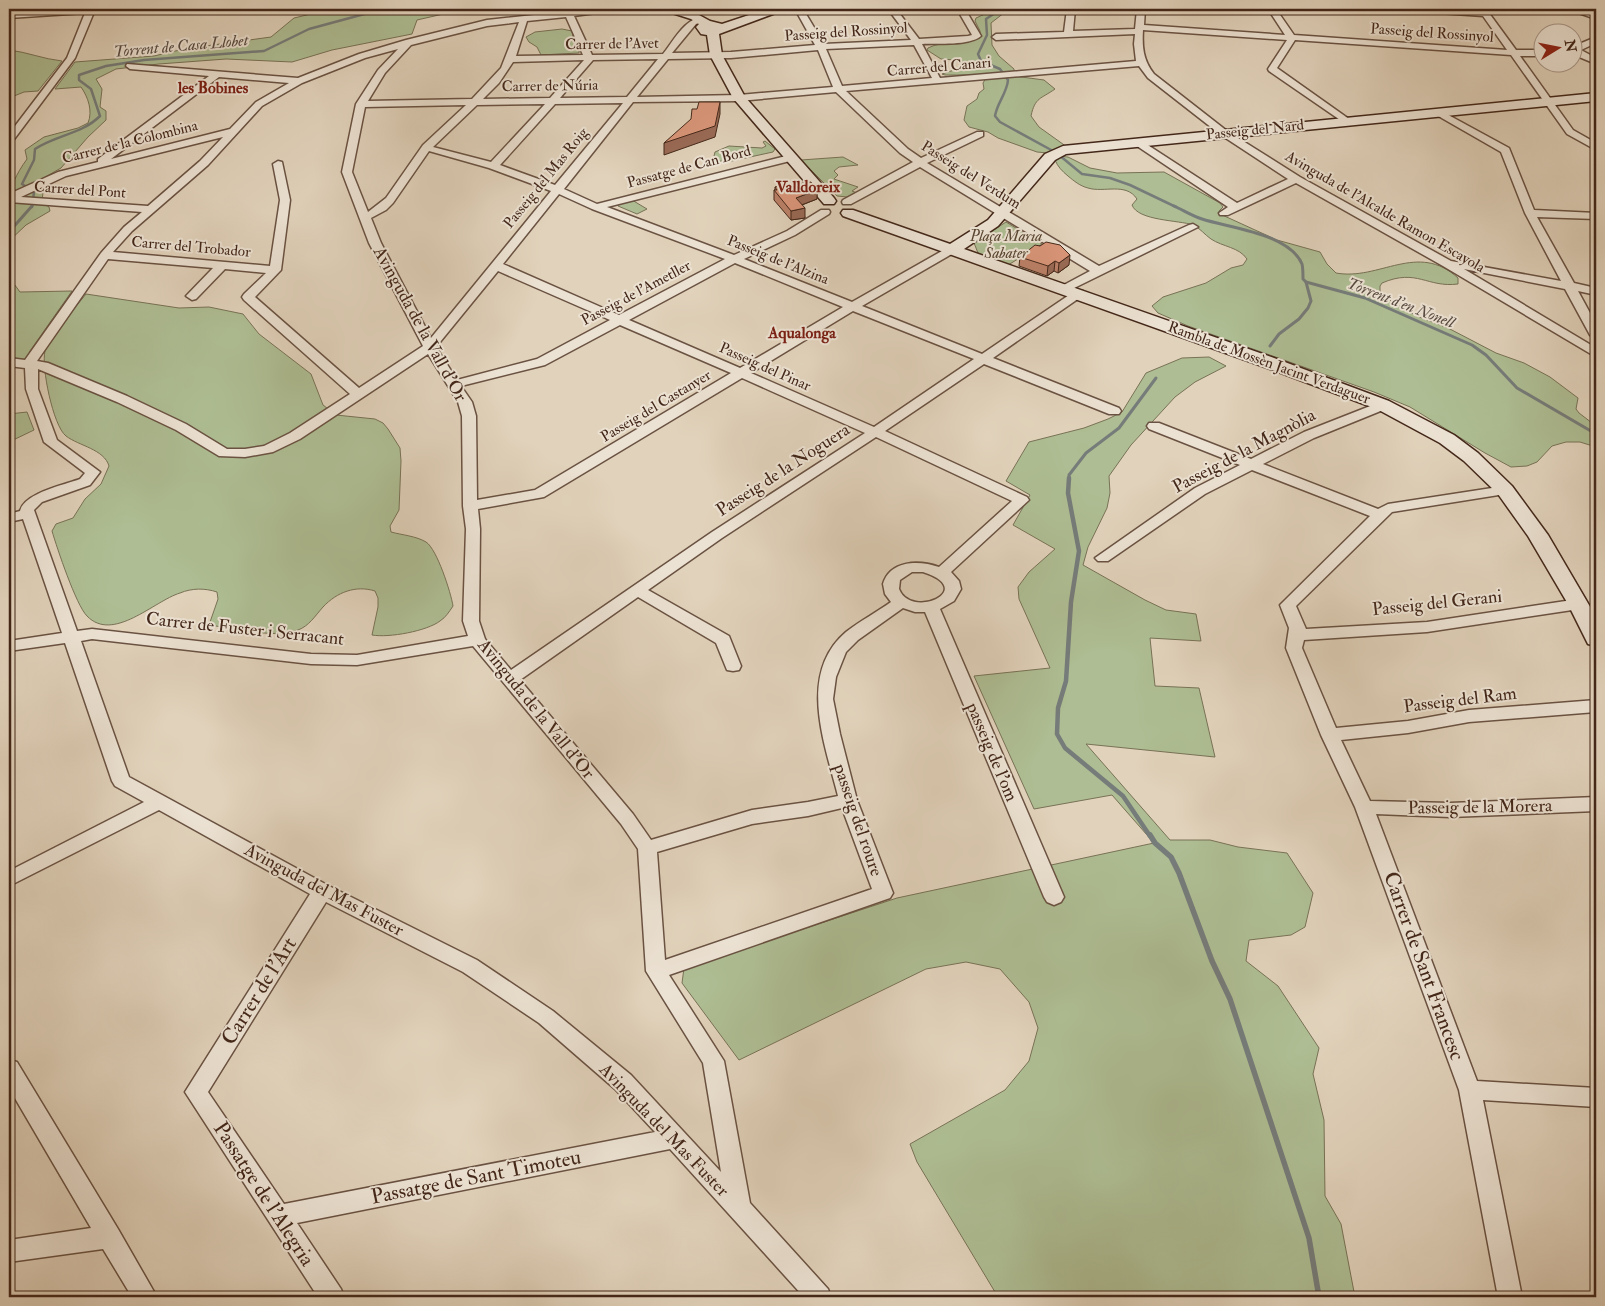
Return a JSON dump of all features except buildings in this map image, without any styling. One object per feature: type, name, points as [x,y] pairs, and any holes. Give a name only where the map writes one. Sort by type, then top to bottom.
[{"type":"street","points":[[9,140],[71,58],[90,9]]},
{"type":"street","points":[[9,16],[106,9]]},
{"type":"street","points":[[9,518],[28,513],[27,509],[37,499],[85,482],[93,472],[51,442],[32,389],[31,359],[105,255],[128,229],[204,163],[259,104],[300,81],[362,56],[410,42],[487,22],[524,19],[565,11],[610,9]]},
{"type":"street","points":[[670,9],[708,26],[730,26],[777,9]]},
{"type":"street","name":"Passeig del Verdum","points":[[799,9],[821,46],[839,90],[904,151],[938,176],[1098,271]]},
{"type":"street","points":[[892,9],[917,42],[938,82]]},
{"type":"street","name":"Passeig del Rossinyol","points":[[716,55],[821,46],[969,40],[977,36],[960,9]]},
{"type":"street","points":[[1068,35],[1071,9]]},
{"type":"street","points":[[1141,9],[1138,44],[1142,63]]},
{"type":"street","points":[[1272,9],[1292,38],[1272,69],[1346,121]]},
{"type":"street","points":[[1409,9],[1484,11],[1570,132],[1596,147]]},
{"type":"street","points":[[1571,9],[1596,17]]},
{"type":"street","points":[[493,166],[588,62],[588,58],[565,11]]},
{"type":"street","points":[[365,217],[374,214],[395,195],[427,148],[474,103],[505,68],[524,19]]},
{"type":"street","points":[[708,26],[716,55],[739,98],[790,158],[827,207]]},
{"type":"street","name":"Passeig del Mas Roig","points":[[9,362],[44,366],[122,399],[181,427],[224,453],[245,453],[268,449],[295,436],[430,346],[688,29],[708,26]]},
{"type":"street","name":"Passeig del Rossinyol","points":[[996,37],[1068,35],[1140,29],[1514,53],[1532,52]]},
{"type":"street","points":[[1582,46],[1596,40]]},
{"type":"street","name":"Avinguda de la Vall d'Or","points":[[410,42],[381,72],[361,104],[347,172],[375,244],[430,346],[465,402],[469,416],[470,506],[473,529],[471,621],[477,640],[627,819],[647,848]]},
{"type":"street","points":[[1582,54],[1596,61]]},
{"type":"street","name":"Carrer de l'Avet","points":[[509,59],[716,55]]},
{"type":"street","name":"Carrer del Canari","points":[[739,98],[1142,63]]},
{"type":"street","name":"Avinguda de l'Alcalde Ramon Escayola","points":[[1142,63],[1151,76],[1224,133],[1296,179],[1447,264],[1590,347],[1596,353]]},
{"type":"street","points":[[130,66],[300,81]]},
{"type":"street","points":[[97,166],[218,73]]},
{"type":"street","name":"Carrer de Núria","points":[[361,104],[739,98]]},
{"type":"street","name":"Passeig del Nard","points":[[953,249],[993,223],[1003,214],[1055,153],[1071,149],[1596,98]]},
{"type":"street","points":[[1438,113],[1505,150],[1530,213],[1596,335]]},
{"type":"street","name":"Carrer de la Colombina","points":[[9,198],[62,174],[235,131]]},
{"type":"street","points":[[847,207],[920,163],[980,134]]},
{"type":"street","points":[[1137,142],[1236,207]]},
{"type":"street","name":"Passeig de l'Alzina","points":[[427,148],[493,166],[556,189],[596,208],[734,259],[1114,411]]},
{"type":"street","name":"Passatge de Can Bord","points":[[596,208],[765,162],[790,158]]},
{"type":"street","points":[[278,164],[284,200],[275,270],[248,297],[358,394]]},
{"type":"street","points":[[1224,213],[1296,179]]},
{"type":"street","name":"Carrer del Pont","points":[[9,198],[150,209]]},
{"type":"street","name":"Rambla de Mossèn Jacint Verdaguer","points":[[827,207],[839,214],[847,207],[953,249],[1383,405],[1447,439],[1471,457],[1505,490],[1538,535],[1594,629]]},
{"type":"street","name":"Passeig de l'Ametller","points":[[455,384],[541,362],[734,259],[791,233],[827,207]]},
{"type":"street","points":[[1530,213],[1596,216]]},
{"type":"street","name":"Passeig de la Noguera","points":[[509,680],[717,535],[984,359],[1098,271],[1193,227]]},
{"type":"street","name":"Passeig del Castanyer","points":[[470,506],[539,494],[851,307],[953,249]]},
{"type":"street","name":"Carrer del Trobador","points":[[105,255],[275,270]]},
{"type":"street","points":[[1447,264],[1459,264],[1596,291]]},
{"type":"street","name":"Passeig del Pinar","points":[[495,265],[875,432],[1022,500],[942,572]]},
{"type":"street","points":[[192,296],[222,266]]},
{"type":"street","name":"Passeig de la Magnòlia","points":[[1103,558],[1200,491],[1254,465],[1309,435],[1383,405]]},
{"type":"street","points":[[1154,426],[1380,514],[1388,508],[1505,490]]},
{"type":"street","name":"Avinguda del Mas Fuster","points":[[28,513],[122,781],[322,890],[470,966],[546,1017],[623,1082],[819,1297]]},
{"type":"street","name":"Carrer de Sant Francesc","points":[[1380,514],[1288,605],[1288,610],[1296,622],[1296,641],[1330,735],[1364,807],[1470,1090],[1510,1297]]},
{"type":"street","points":[[924,567],[942,572],[953,585],[953,594],[948,600],[931,607],[920,607],[902,602],[890,590],[891,580],[896,574],[913,568],[924,567]]},
{"type":"street","points":[[638,590],[723,640],[733,666]]},
{"type":"street","name":"passeig del roure","points":[[656,971],[883,893],[848,800],[830,734],[825,699],[828,676],[839,650],[852,636],[902,602]]},
{"type":"street","name":"Passeig del Gerani","points":[[1296,641],[1427,627],[1579,604]]},
{"type":"street","name":"passeig de l'om","points":[[931,607],[1054,896]]},
{"type":"street","name":"Carrer de Fuster i Serracant","points":[[9,646],[92,634],[311,659],[357,660],[477,640]]},
{"type":"street","name":"Passeig del Ram","points":[[1330,735],[1408,727],[1469,716],[1596,706]]},
{"type":"street","points":[[739,1208],[713,1061],[656,971],[647,848],[752,817],[808,809],[848,800]]},
{"type":"street","points":[[9,879],[160,802]]},
{"type":"street","name":"Passeig de la Morera","points":[[1364,807],[1450,810],[1596,804]]},
{"type":"street","name":"Carrer de l'Art","points":[[196,1092],[322,890]]},
{"type":"street","points":[[9,1069],[145,1297]]},
{"type":"street","points":[[1470,1090],[1596,1097]]},
{"type":"street","name":"Passatge de l'Alegria","points":[[196,1092],[332,1297]]},
{"type":"street","name":"Passatge de Sant Timoteu","points":[[278,1216],[674,1138]]},
{"type":"street","points":[[9,1251],[110,1237]]},
{"type":"green space","points":[[359,9],[465,9],[417,20],[412,34],[332,50],[292,62],[226,59],[159,64],[116,69],[96,79],[102,89],[100,107],[106,111],[106,120],[88,137],[61,168],[33,184],[43,192],[42,202],[49,207],[50,211],[26,225],[9,241],[9,198],[14,180],[27,159],[25,150],[44,137],[78,128],[88,123],[90,114],[89,104],[81,87],[55,89],[75,62],[154,56],[184,49],[271,37],[294,18],[315,13]]},
{"type":"green space","points":[[991,9],[1009,9],[991,23],[992,45],[999,56],[1014,69],[1014,76],[1044,80],[1055,89],[1042,97],[1034,105],[1031,116],[1039,127],[1067,147],[1048,153],[1037,152],[998,138],[988,132],[969,127],[964,120],[967,106],[977,99],[979,93],[984,89],[983,83],[986,78],[979,75],[942,74],[960,68],[963,65],[955,60],[941,59],[927,50],[940,44],[980,38],[980,31],[975,21],[976,18]]},
{"type":"green space","points":[[562,29],[572,31],[574,43],[579,48],[579,53],[541,55],[537,47],[529,42],[526,37],[535,32]]},
{"type":"green space","points":[[9,50],[62,61],[38,91],[24,92],[9,98],[9,76],[14,70],[9,70]]},
{"type":"green space","points":[[765,141],[775,149],[773,152],[727,162],[720,161],[714,156],[715,152],[729,146],[762,148],[766,146],[763,142]]},
{"type":"green space","points":[[1058,156],[1068,157],[1090,168],[1117,173],[1164,172],[1220,203],[1223,207],[1219,211],[1220,214],[1277,240],[1320,252],[1327,264],[1336,273],[1368,272],[1413,262],[1443,267],[1458,278],[1458,284],[1438,283],[1404,277],[1382,283],[1380,291],[1391,301],[1417,316],[1448,328],[1496,353],[1524,363],[1550,377],[1578,398],[1576,409],[1596,426],[1596,447],[1580,442],[1566,442],[1552,446],[1537,462],[1527,466],[1511,467],[1410,407],[1374,392],[1188,326],[1158,313],[1152,306],[1163,297],[1206,283],[1231,268],[1243,265],[1247,259],[1240,252],[1211,239],[1193,225],[1142,214],[1132,205],[1137,199],[1127,191],[1121,189],[1094,189],[1080,185],[1059,167],[1055,160]]},
{"type":"green space","points":[[843,157],[858,165],[839,167],[834,171],[838,175],[834,179],[858,187],[852,191],[857,193],[847,197],[837,196],[801,160]]},
{"type":"green space","points":[[632,200],[647,209],[637,214],[618,206],[618,203]]},
{"type":"green space","name":"Plaça Maria Sabater","points":[[1006,222],[1042,244],[1005,267],[978,253],[974,243]]},
{"type":"green space","points":[[9,277],[20,292],[72,291],[30,351],[25,365],[9,367]]},
{"type":"green space","points":[[86,294],[179,308],[209,307],[243,314],[259,334],[311,374],[323,405],[336,415],[375,419],[383,423],[400,448],[401,461],[399,510],[390,526],[391,532],[418,538],[426,542],[435,553],[452,600],[453,606],[446,616],[434,625],[417,631],[379,636],[372,635],[378,598],[375,591],[354,589],[334,597],[312,620],[298,630],[266,633],[209,625],[218,599],[217,592],[194,589],[170,597],[134,618],[121,623],[109,625],[97,623],[87,616],[72,589],[52,531],[56,524],[73,518],[85,499],[101,484],[109,466],[106,460],[97,452],[66,436],[61,430],[49,395],[44,359],[45,351],[52,337]]},
{"type":"green space","points":[[1209,357],[1226,366],[1195,382],[1175,397],[1131,445],[1109,476],[1110,493],[1107,508],[1088,547],[1083,565],[1166,610],[1196,614],[1201,641],[1150,638],[1155,686],[1199,688],[1215,757],[1086,744],[1170,840],[1210,840],[1238,847],[1287,853],[1313,893],[1305,927],[1291,935],[1249,940],[1246,961],[1278,986],[1319,1048],[1313,1074],[1324,1120],[1325,1196],[1341,1224],[1355,1297],[998,1297],[917,1162],[910,1144],[1005,1090],[1029,1061],[1038,1028],[1029,1002],[1000,969],[966,962],[926,969],[739,1060],[682,983],[684,968],[897,898],[1154,843],[1112,795],[1034,809],[974,676],[1050,668],[1019,599],[1018,587],[1029,572],[1055,549],[1013,525],[1030,495],[1006,481],[1029,442],[1084,428],[1108,419],[1122,412],[1146,373],[1182,358]]},
{"type":"green space","points":[[27,412],[34,430],[9,442],[9,414]]},
{"type":"waterway","name":"Torrent de Casa Llobet","points":[[32,207],[34,192],[22,184],[34,160],[35,149],[51,140],[85,127],[100,116],[91,89],[79,80],[79,75],[106,66],[144,60],[264,51],[309,29],[383,9]]},
{"type":"waterway","name":"Torrent d'en Nonell","points":[[1001,9],[986,19],[987,35],[978,54],[981,61],[1000,69],[1008,80],[995,116],[1000,122],[1053,151]]},
{"type":"waterway","name":"Torrent d'en Nonell","points":[[1059,155],[1082,174],[1110,178],[1130,185],[1176,207]]},
{"type":"waterway","name":"Torrent de Casa Llobet","points":[[9,232],[32,206]]},
{"type":"waterway","name":"Torrent d'en Nonell","points":[[1176,207],[1198,218],[1257,233],[1285,245],[1302,264],[1303,279],[1306,282]]},
{"type":"waterway","points":[[1270,346],[1279,334],[1299,319],[1308,308],[1311,301],[1306,282]]},
{"type":"waterway","name":"Torrent d'en Nonell","points":[[1306,282],[1365,298],[1472,345],[1486,355],[1517,388],[1596,434]]},
{"type":"waterway","points":[[1069,478],[1069,475],[1086,453],[1119,428],[1156,378]]},
{"type":"waterway","points":[[1069,478],[1068,493],[1079,551],[1071,602],[1066,681],[1058,708],[1057,734],[1065,748],[1123,796],[1150,836]]},
{"type":"waterway","points":[[1150,835],[1155,843],[1171,857],[1179,873],[1212,961],[1230,999],[1309,1238],[1319,1297]]},
{"type":"district","name":"les Bobines","points":[[213,88]]},
{"type":"district","name":"Valldoreix","points":[[808,187]]},
{"type":"district","name":"Aqualonga","points":[[802,333]]}]
